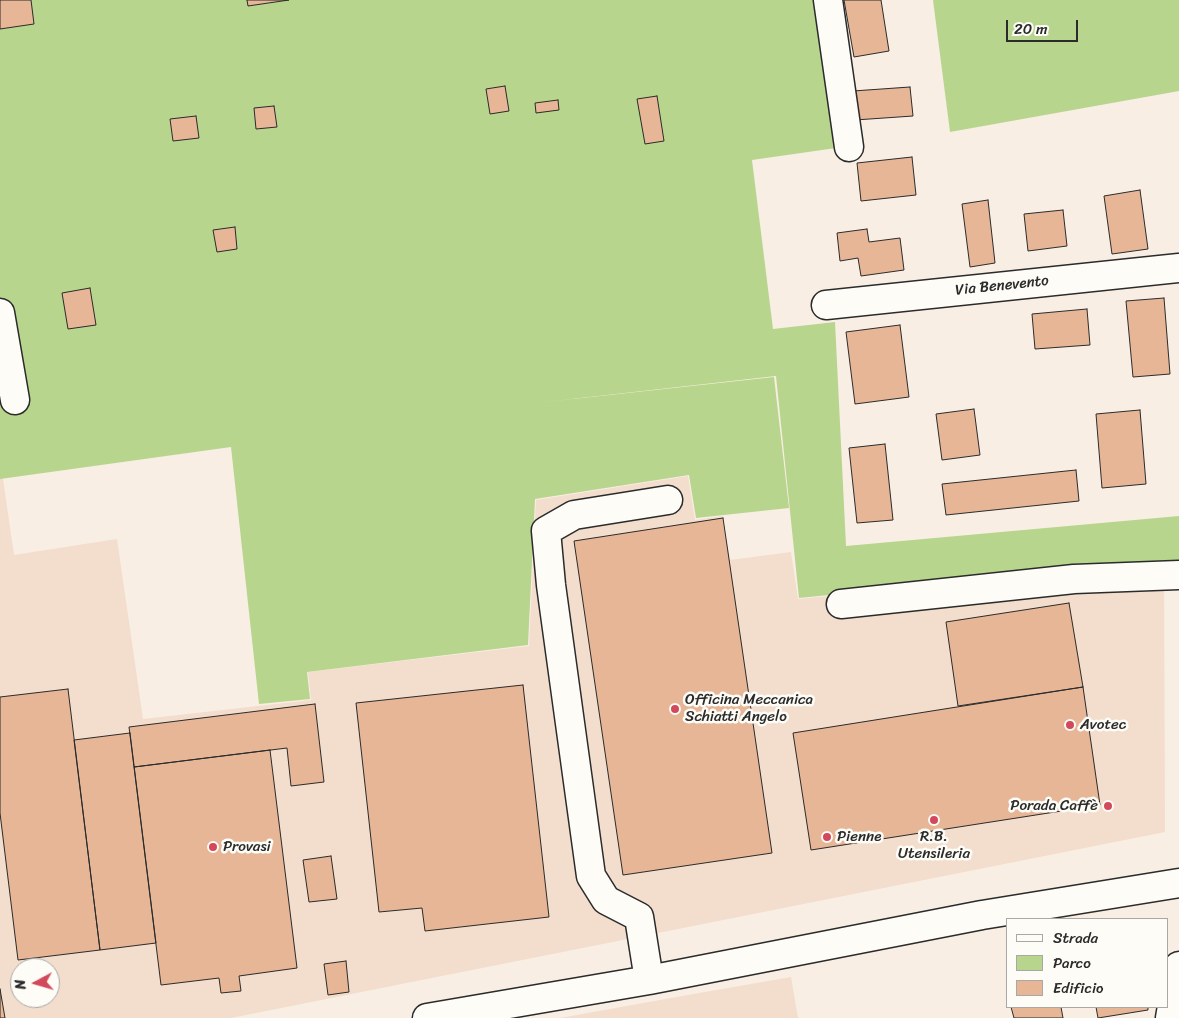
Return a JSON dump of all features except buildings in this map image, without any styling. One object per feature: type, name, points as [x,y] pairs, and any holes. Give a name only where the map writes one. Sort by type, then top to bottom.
[{"type":"street","points":[[828,0],[849,147]]},
{"type":"street","name":"Via Benevento","points":[[826,305],[1179,268]]},
{"type":"street","points":[[0,313],[15,400]]},
{"type":"street","points":[[649,980],[639,917],[606,900],[591,876],[552,594],[546,531],[574,515],[668,500]]},
{"type":"street","points":[[841,604],[1074,579],[1179,575]]},
{"type":"street","points":[[427,1018],[649,980],[982,915],[1179,883]]},
{"type":"street","points":[[1170,1018],[1179,966]]},
{"type":"shaded area","points":[[0,458],[14,555],[117,539],[143,719],[311,700],[308,672],[529,646],[536,500],[688,476],[695,520],[722,516],[730,560],[791,552],[798,599],[1164,563],[1165,832],[231,1018],[0,1018]]},
{"type":"shaded area","points":[[791,977],[798,1018],[560,1018],[682,996]]},
{"type":"green space","points":[[0,0],[818,0],[836,148],[752,160],[773,329],[835,322],[846,546],[1179,516],[1179,564],[1098,568],[799,598],[776,376],[536,403],[774,377],[789,508],[696,518],[689,475],[535,499],[528,645],[307,672],[310,699],[259,704],[231,447],[0,479]]},
{"type":"green space","points":[[933,0],[1179,0],[1179,91],[950,132]]},
{"type":"place","name":"Officina Meccanica Schiatti Angelo","points":[[675,709]]},
{"type":"place","name":"Avotec","points":[[1070,725]]},
{"type":"place","name":"Porada Caffè","points":[[1108,806]]},
{"type":"place","name":"R.B. Utensileria","points":[[934,820]]},
{"type":"place","name":"Pienne","points":[[827,837]]},
{"type":"place","name":"Provasi","points":[[213,847]]}]
